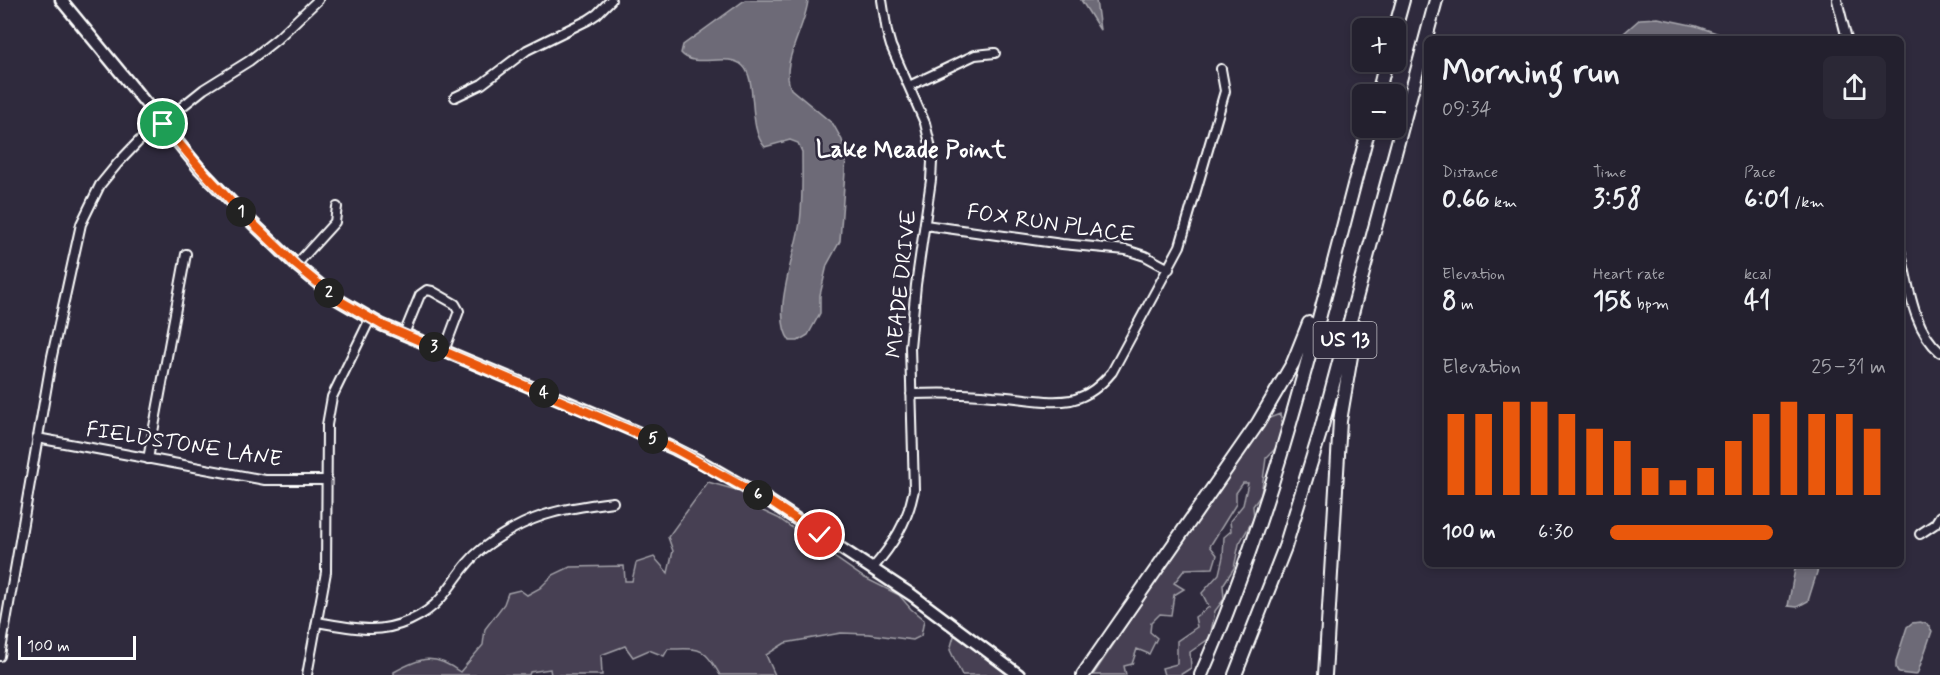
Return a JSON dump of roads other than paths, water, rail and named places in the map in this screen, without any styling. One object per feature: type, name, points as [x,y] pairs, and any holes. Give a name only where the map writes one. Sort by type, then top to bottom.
[{"type":"highway","points":[[1398,18],[1403,0]]},
{"type":"highway","name":"US 13","points":[[1426,36],[1436,0]]},
{"type":"highway","name":"US 13","points":[[1236,675],[1266,599],[1302,492],[1424,45]]},
{"type":"highway","name":"US 13","points":[[1201,675],[1233,596],[1277,467],[1366,138]]},
{"type":"highway","points":[[1083,675],[1258,423],[1283,383],[1304,338],[1336,251]]},
{"type":"highway","points":[[1325,675],[1340,421],[1368,253]]},
{"type":"main road","points":[[61,0],[200,168],[237,208],[296,265],[337,299],[370,319],[593,413],[694,459],[769,501],[912,595],[1019,675]]},
{"type":"street","points":[[0,656],[51,356],[81,224],[100,185],[139,141],[204,89],[249,61],[277,39],[318,0]]},
{"type":"street","points":[[455,97],[482,84],[527,50],[597,14],[611,0]]},
{"type":"street","name":"MEADE DRIVE","points":[[872,569],[902,528],[911,504],[914,482],[910,347],[913,308],[931,180],[930,144],[925,123],[889,39],[882,0]]},
{"type":"street","points":[[1837,0],[1846,36]]},
{"type":"street","points":[[909,86],[975,55],[995,53]]},
{"type":"street","points":[[911,394],[955,393],[1052,401],[1086,395],[1101,385],[1112,372],[1180,246],[1225,91],[1221,69]]},
{"type":"street","points":[[296,265],[334,222],[338,212],[337,207]]},
{"type":"street","name":"FOX RUN PLACE","points":[[925,225],[1062,244],[1126,250],[1145,256],[1169,269]]},
{"type":"street","points":[[148,459],[186,254]]},
{"type":"street","points":[[1904,265],[1921,329],[1928,342],[1940,352]]},
{"type":"street","points":[[404,334],[420,295],[427,290],[432,291],[455,304],[459,311],[444,351]]},
{"type":"street","points":[[307,675],[326,572],[327,424],[332,397],[370,319]]},
{"type":"street","name":"FIELDSTONE LANE","points":[[37,438],[265,480],[326,480]]},
{"type":"street","points":[[317,622],[372,629],[390,627],[414,619],[440,600],[463,567],[480,551],[509,530],[529,519],[552,512],[613,502]]},
{"type":"street","points":[[1920,534],[1935,524],[1940,516]]},
{"type":"district","name":"Lake Meade Point","points":[[911,150]]}]
